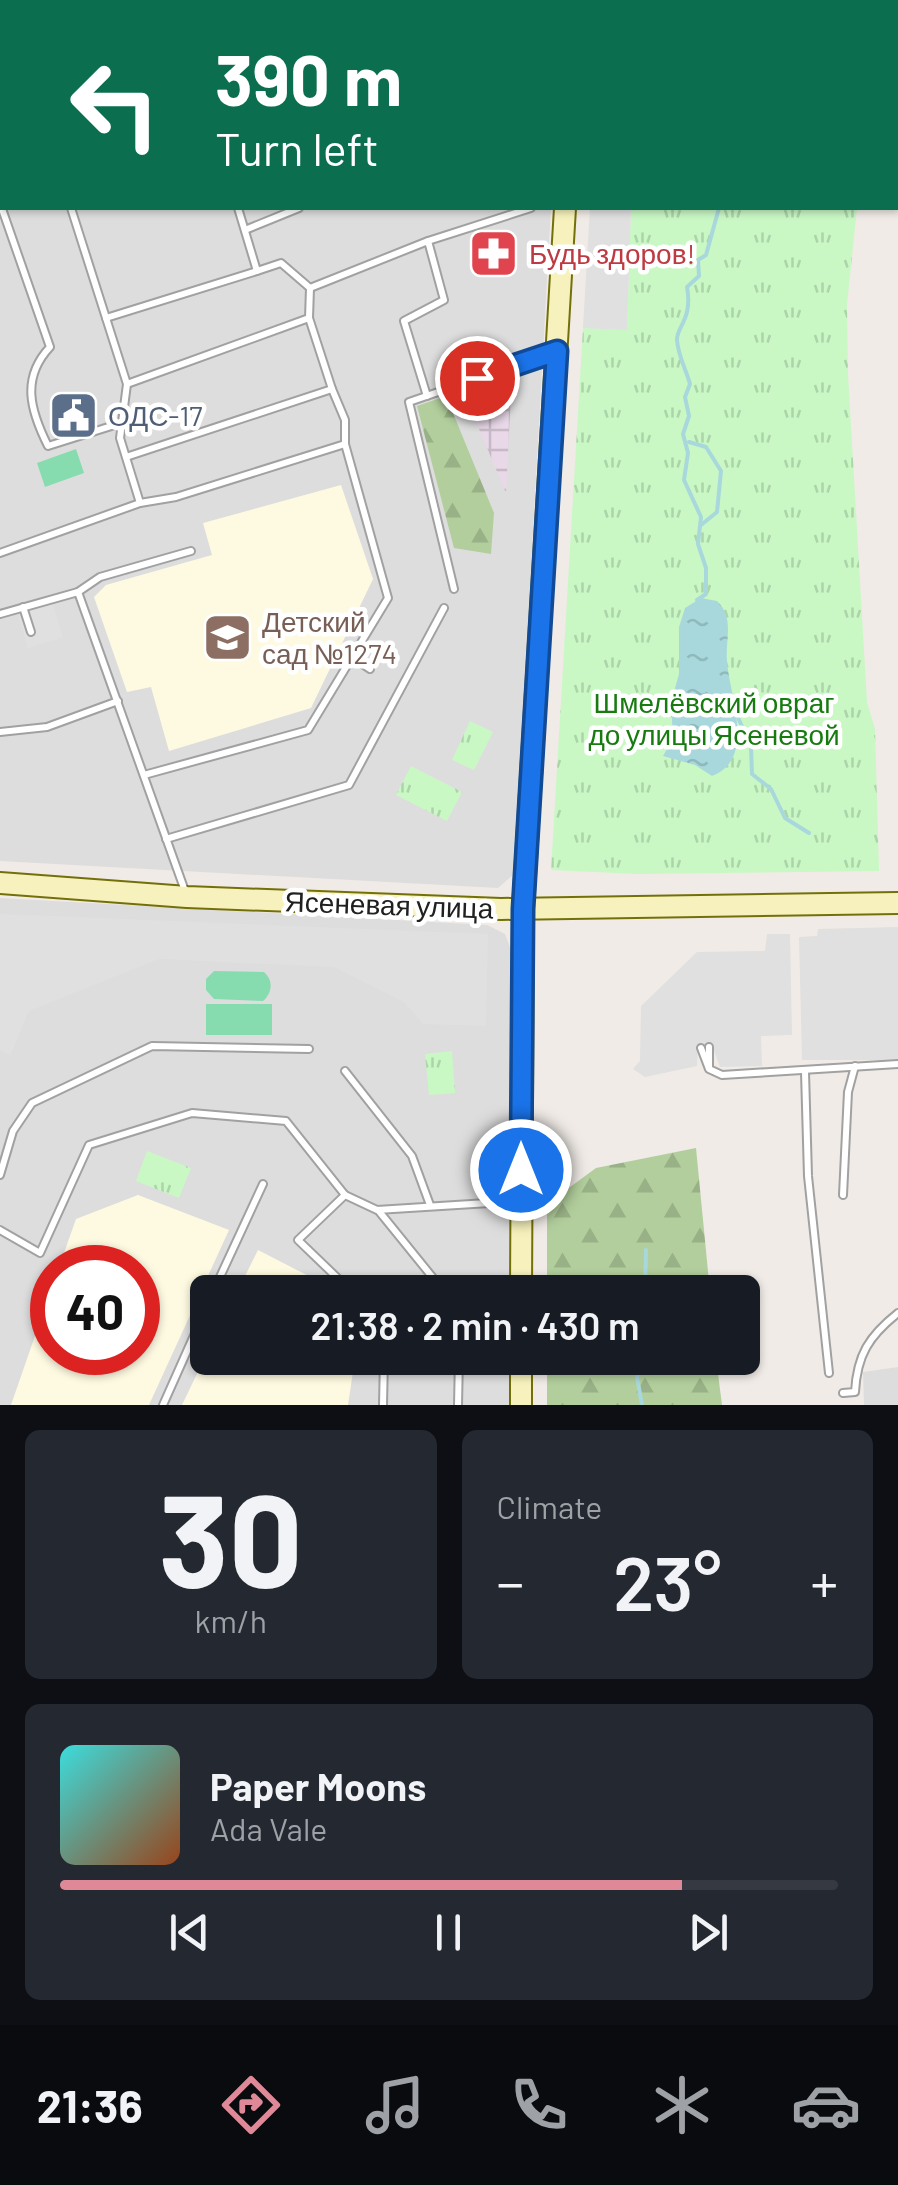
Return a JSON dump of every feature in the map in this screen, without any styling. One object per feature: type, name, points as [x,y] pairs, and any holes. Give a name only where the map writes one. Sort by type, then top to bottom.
[{"type":"street","points":[[521,1275],[523,909],[565,210]]},
{"type":"street","name":"Ясеневая улица","points":[[0,883],[187,897],[523,909],[898,902]]},
{"type":"street","points":[[521,1375],[521,1405]]},
{"type":"lane","points":[[2,210],[50,347],[35,364],[28,390],[48,446],[122,423]]},
{"type":"lane","points":[[72,210],[127,384],[120,438],[140,503]]},
{"type":"lane","points":[[239,210],[257,271]]},
{"type":"lane","points":[[245,230],[294,210]]},
{"type":"lane","points":[[310,288],[515,210]]},
{"type":"lane","points":[[428,241],[444,300],[404,321],[428,396]]},
{"type":"lane","points":[[106,318],[282,264],[310,288]]},
{"type":"lane","points":[[144,775],[308,730],[388,598],[344,444],[345,420],[309,318],[310,288]]},
{"type":"lane","points":[[127,384],[309,318]]},
{"type":"lane","points":[[454,589],[409,402],[557,351]]},
{"type":"lane","points":[[126,458],[332,390]]},
{"type":"lane","points":[[1,550],[140,503],[176,497],[344,444]]},
{"type":"lane","points":[[0,614],[78,592],[100,577],[190,550]]},
{"type":"lane","points":[[78,592],[187,897]]},
{"type":"lane","points":[[23,608],[31,632]]},
{"type":"lane","points":[[166,839],[348,785],[444,608]]},
{"type":"lane","points":[[352,658],[370,668]]},
{"type":"lane","points":[[390,681],[401,688]]},
{"type":"lane","points":[[0,732],[47,727],[118,701]]},
{"type":"lane","points":[[0,1175],[13,1131],[32,1103],[152,1046],[309,1049]]},
{"type":"lane","points":[[705,1048],[709,1070],[722,1075],[898,1064]]},
{"type":"lane","points":[[843,1195],[848,1092],[855,1066]]},
{"type":"lane","points":[[344,1071],[412,1156],[430,1205]]},
{"type":"lane","points":[[805,1072],[808,1176],[829,1373]]},
{"type":"lane","points":[[0,1230],[40,1252],[89,1145],[192,1113],[286,1121],[346,1196],[377,1210],[430,1275]]},
{"type":"lane","points":[[221,1275],[263,1184]]},
{"type":"lane","points":[[334,1275],[298,1240],[346,1196]]},
{"type":"lane","points":[[377,1210],[522,1201]]},
{"type":"lane","points":[[843,1393],[856,1392],[860,1354],[877,1330],[898,1313]]},
{"type":"lane","points":[[163,1405],[190,1344]]},
{"type":"lane","points":[[383,1405],[384,1375]]},
{"type":"lane","points":[[458,1405],[459,1375]]},
{"type":"shaded area","points":[[0,210],[551,210],[514,874],[498,888],[0,861]]},
{"type":"shaded area","points":[[590,210],[631,210],[627,330],[583,328]]},
{"type":"shaded area","points":[[511,394],[506,493],[468,403]]},
{"type":"shaded area","name":"Детский сад №1274","points":[[341,485],[373,579],[311,708],[169,751],[151,687],[127,692],[94,597],[106,585],[212,555],[203,523]]},
{"type":"shaded area","points":[[53,604],[63,637],[28,648],[18,615]]},
{"type":"shaded area","points":[[0,898],[487,925],[505,934],[513,955],[509,1275],[190,1275],[190,1375],[509,1375],[509,1405],[0,1405]]},
{"type":"shaded area","points":[[0,914],[488,934],[486,1026],[423,1024],[404,1002],[334,967],[159,959],[29,1011],[10,1055],[0,1050]]},
{"type":"shaded area","points":[[898,927],[898,1060],[802,1060],[799,937],[817,936],[818,929]]},
{"type":"shaded area","points":[[767,934],[790,934],[792,1035],[761,1036],[762,1066],[720,1067],[713,1048],[698,1048],[697,1066],[645,1077],[633,1069],[640,1061],[641,1006],[697,952],[765,951]]},
{"type":"shaded area","points":[[138,1195],[229,1230],[208,1275],[190,1275],[190,1315],[149,1405],[11,1405],[30,1350],[30,1375],[160,1375],[160,1245],[67,1245],[76,1219]]},
{"type":"shaded area","points":[[258,1250],[306,1275],[246,1275]]},
{"type":"shaded area","points":[[898,1367],[898,1405],[864,1405],[863,1372]]},
{"type":"shaded area","points":[[196,1375],[352,1375],[348,1405],[182,1405]]},
{"type":"green space","name":"Шмелёвский овраг до улицы Ясеневой","points":[[631,210],[857,210],[847,305],[848,374],[867,702],[875,729],[879,871],[637,874],[551,870],[583,328],[627,329]]},
{"type":"green space","points":[[446,396],[494,513],[491,554],[454,548],[417,406]]},
{"type":"green space","points":[[76,449],[84,473],[45,487],[37,463]]},
{"type":"green space","points":[[470,721],[493,732],[474,770],[452,760]]},
{"type":"green space","points":[[411,766],[462,792],[447,821],[396,795]]},
{"type":"green space","points":[[214,971],[264,972],[270,991],[263,1001],[214,999],[206,990],[206,979]]},
{"type":"green space","points":[[206,1004],[272,1004],[272,1035],[206,1035]]},
{"type":"green space","points":[[452,1051],[455,1093],[429,1095],[425,1054]]},
{"type":"green space","points":[[696,1148],[708,1275],[547,1275],[547,1204],[596,1168]]},
{"type":"green space","points":[[147,1151],[191,1168],[179,1198],[136,1181]]},
{"type":"green space","points":[[547,1375],[718,1375],[722,1405],[547,1405]]},
{"type":"water","points":[[701,598],[717,601],[726,614],[727,661],[737,725],[734,756],[726,768],[712,776],[695,765],[663,756],[673,738],[671,702],[679,674],[679,627],[685,608]]},
{"type":"waterway","points":[[697,600],[706,594],[706,568],[698,544],[701,517],[684,480],[688,453],[683,434],[689,416],[685,397],[690,384],[677,335],[688,307],[687,287],[699,276],[698,260],[706,255],[718,210]]},
{"type":"waterway","points":[[689,442],[706,447],[721,471],[717,512],[701,525]]},
{"type":"waterway","points":[[736,713],[751,747],[752,774],[771,789],[785,818],[809,833]]},
{"type":"waterway","points":[[645,1275],[646,1250]]},
{"type":"waterway","points":[[638,1375],[642,1405]]},
{"type":"place","name":"Будь здоров!","points":[[494,254]]},
{"type":"place","name":"ОДС-17","points":[[73,416]]},
{"type":"place","name":"Детский сад №1274","points":[[227,638]]},
{"type":"route","points":[[477,378],[557,351],[523,909],[521,1170]]}]
